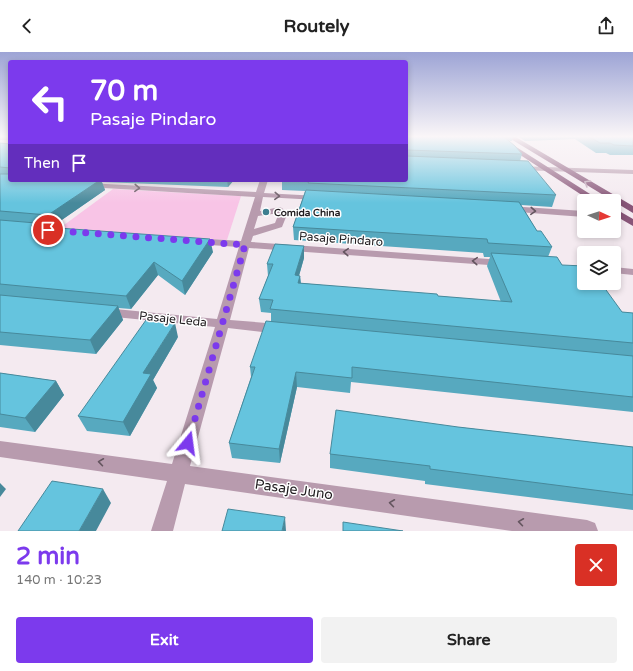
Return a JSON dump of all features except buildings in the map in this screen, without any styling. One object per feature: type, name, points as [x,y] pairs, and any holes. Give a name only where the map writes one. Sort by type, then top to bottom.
[{"type":"main road","points":[[528,158],[586,194]]},
{"type":"main road","points":[[547,158],[633,210]]},
{"type":"main road","points":[[621,217],[633,223]]},
{"type":"street","points":[[633,164],[553,162],[513,164],[546,169],[633,172]]},
{"type":"street","points":[[162,531],[263,182]]},
{"type":"street","points":[[78,184],[328,199]]},
{"type":"street","points":[[499,209],[577,214]]},
{"type":"street","points":[[247,240],[279,225],[284,212],[280,210],[255,214]]},
{"type":"street","name":"Pasaje Pindaro","points":[[183,240],[247,240],[512,263]]},
{"type":"street","points":[[621,271],[633,272]]},
{"type":"street","name":"Pasaje Leda","points":[[92,311],[295,331]]},
{"type":"street","name":"Pasaje Juno","points":[[0,448],[587,531]]},
{"type":"shaded area","points":[[113,189],[241,196],[227,240],[60,228]]},
{"type":"place","name":"Comida China","points":[[266,212]]},
{"type":"route","points":[[48,230],[245,245],[188,443]]}]
